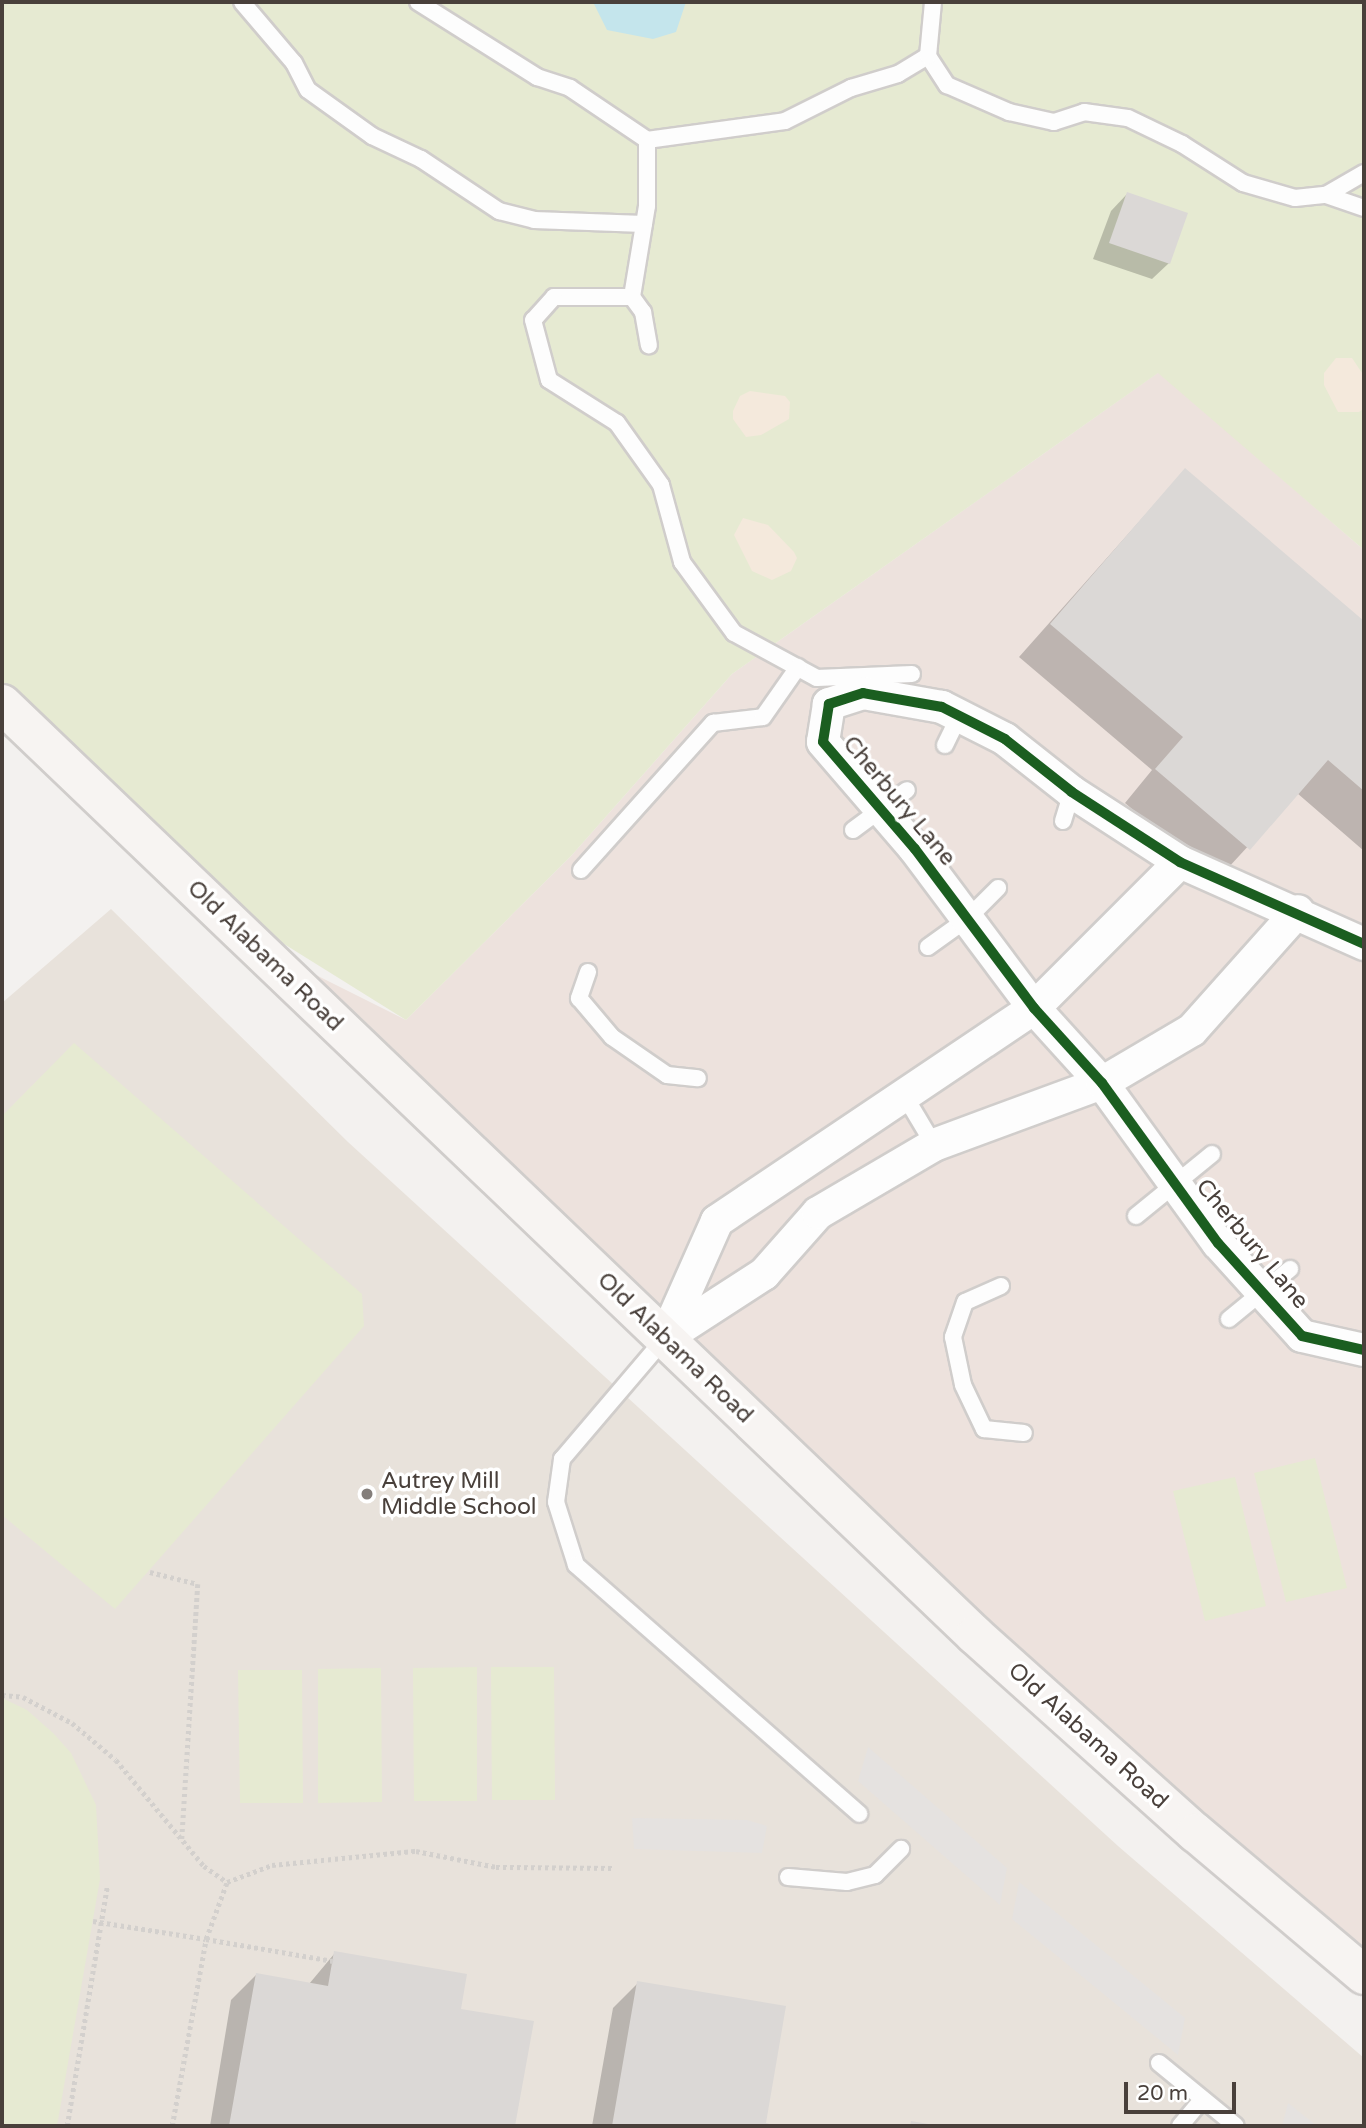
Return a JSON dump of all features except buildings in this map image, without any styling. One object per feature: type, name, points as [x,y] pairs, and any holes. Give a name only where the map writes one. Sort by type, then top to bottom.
[{"type":"main road","name":"Old Alabama Road","points":[[2,704],[975,1635],[1196,1833],[1364,1975]]},
{"type":"street","name":"Cherbury Lane","points":[[1364,944],[1297,911],[1180,862],[1067,806],[1005,739],[942,707],[863,693],[829,704],[823,742],[879,808],[1034,1008],[1102,1083],[1176,1186],[1262,1293],[1302,1336],[1364,1350]]},
{"type":"street","points":[[665,1338],[718,1221],[903,1093],[1034,1008],[1180,862]]},
{"type":"street","points":[[665,1338],[764,1274],[818,1213],[934,1145],[1102,1083],[1192,1030],[1297,911]]},
{"type":"lane","points":[[242,2],[294,63],[307,90],[372,136],[421,159],[499,211],[534,220],[644,224]]},
{"type":"lane","points":[[418,2],[537,77],[570,88],[647,140],[785,121],[851,88],[898,74],[928,56]]},
{"type":"lane","points":[[933,2],[928,56],[947,85],[1009,112],[1054,122],[1084,112],[1128,118],[1182,144],[1242,183],[1295,198],[1326,195],[1364,208]]},
{"type":"lane","points":[[647,140],[644,224],[632,297],[642,312],[649,345]]},
{"type":"lane","points":[[1326,195],[1364,173]]},
{"type":"lane","points":[[632,297],[554,297],[533,320],[549,380],[617,423],[661,485],[682,562],[734,633],[817,678],[912,674]]},
{"type":"lane","points":[[581,870],[712,723],[763,717],[798,667]]},
{"type":"lane","points":[[945,745],[959,716]]},
{"type":"lane","points":[[853,830],[879,808],[907,790]]},
{"type":"lane","points":[[928,947],[967,919],[999,888]]},
{"type":"lane","points":[[588,972],[579,998],[612,1037],[667,1075],[698,1079]]},
{"type":"lane","points":[[903,1093],[934,1145]]},
{"type":"lane","points":[[1136,1216],[1212,1154]]},
{"type":"lane","points":[[1229,1319],[1290,1269]]},
{"type":"lane","points":[[1001,1286],[965,1302],[954,1337],[963,1385],[984,1429],[1024,1433]]},
{"type":"lane","points":[[665,1338],[562,1460],[556,1502],[576,1565],[859,1814]]},
{"type":"lane","points":[[788,1877],[847,1882],[875,1875],[901,1849]]},
{"type":"lane","points":[[1159,2063],[1236,2126]]},
{"type":"lane","points":[[1180,2126],[1203,2099]]},
{"type":"path","points":[[150,1572],[198,1584],[182,1842]]},
{"type":"path","points":[[2,1695],[23,1697],[72,1723],[116,1760],[182,1842],[227,1882]]},
{"type":"path","points":[[172,2126],[206,1939],[227,1882],[272,1865],[416,1851],[496,1867],[614,1868]]},
{"type":"path","points":[[67,2126],[107,1887]]},
{"type":"path","points":[[93,1921],[333,1961]]},
{"type":"shaded area","points":[[1159,372],[1364,550],[1364,1983],[222,928],[406,1020],[572,855],[732,674]]},
{"type":"shaded area","name":"Autrey Mill Middle School","points":[[111,909],[348,1142],[1118,1846],[1364,2058],[1364,2126],[2,2126],[2,1003]]},
{"type":"shaded area","points":[[868,1747],[1007,1868],[1000,1905],[858,1781]]},
{"type":"shaded area","points":[[632,1818],[747,1820],[767,1826],[762,1853],[634,1849]]},
{"type":"shaded area","points":[[1019,1882],[1185,2018],[1178,2055],[1012,1919]]},
{"type":"shaded area","points":[[1288,2103],[1317,2126],[1282,2126]]},
{"type":"green space","points":[[2,2],[1364,2],[1364,550],[1158,373],[732,674],[572,855],[406,1020],[159,866],[2,723]]},
{"type":"green space","points":[[74,1043],[362,1294],[364,1326],[115,1609],[2,1515],[2,1116]]},
{"type":"green space","points":[[1315,1458],[1347,1588],[1286,1602],[1254,1473]]},
{"type":"green space","points":[[1235,1477],[1266,1606],[1205,1621],[1173,1491]]},
{"type":"green space","points":[[477,1667],[477,1801],[414,1801],[413,1668]]},
{"type":"green space","points":[[491,1667],[554,1667],[555,1800],[492,1800]]},
{"type":"green space","points":[[381,1668],[382,1802],[318,1803],[318,1669]]},
{"type":"green space","points":[[238,1670],[302,1670],[303,1803],[240,1803]]},
{"type":"green space","points":[[2,1698],[27,1710],[71,1753],[96,1805],[100,1879],[57,2126],[2,2126]]},
{"type":"sand","points":[[1336,358],[1352,358],[1364,376],[1364,408],[1359,412],[1338,412],[1324,385],[1324,373]]},
{"type":"sand","points":[[750,391],[785,396],[790,402],[789,419],[761,435],[746,437],[733,419],[733,411],[740,396]]},
{"type":"sand","points":[[743,518],[768,525],[794,552],[797,558],[791,571],[772,580],[752,571],[734,535]]},
{"type":"water","points":[[593,2],[686,2],[676,32],[653,39],[607,30]]},
{"type":"cycle path","points":[[1364,944],[1180,862],[1072,792],[1005,739],[942,707],[863,693],[829,704],[823,742],[915,849],[1034,1008],[1102,1083],[1218,1243],[1302,1336],[1364,1350]]},
{"type":"place","name":"Autrey Mill Middle School","points":[[367,1494]]}]
